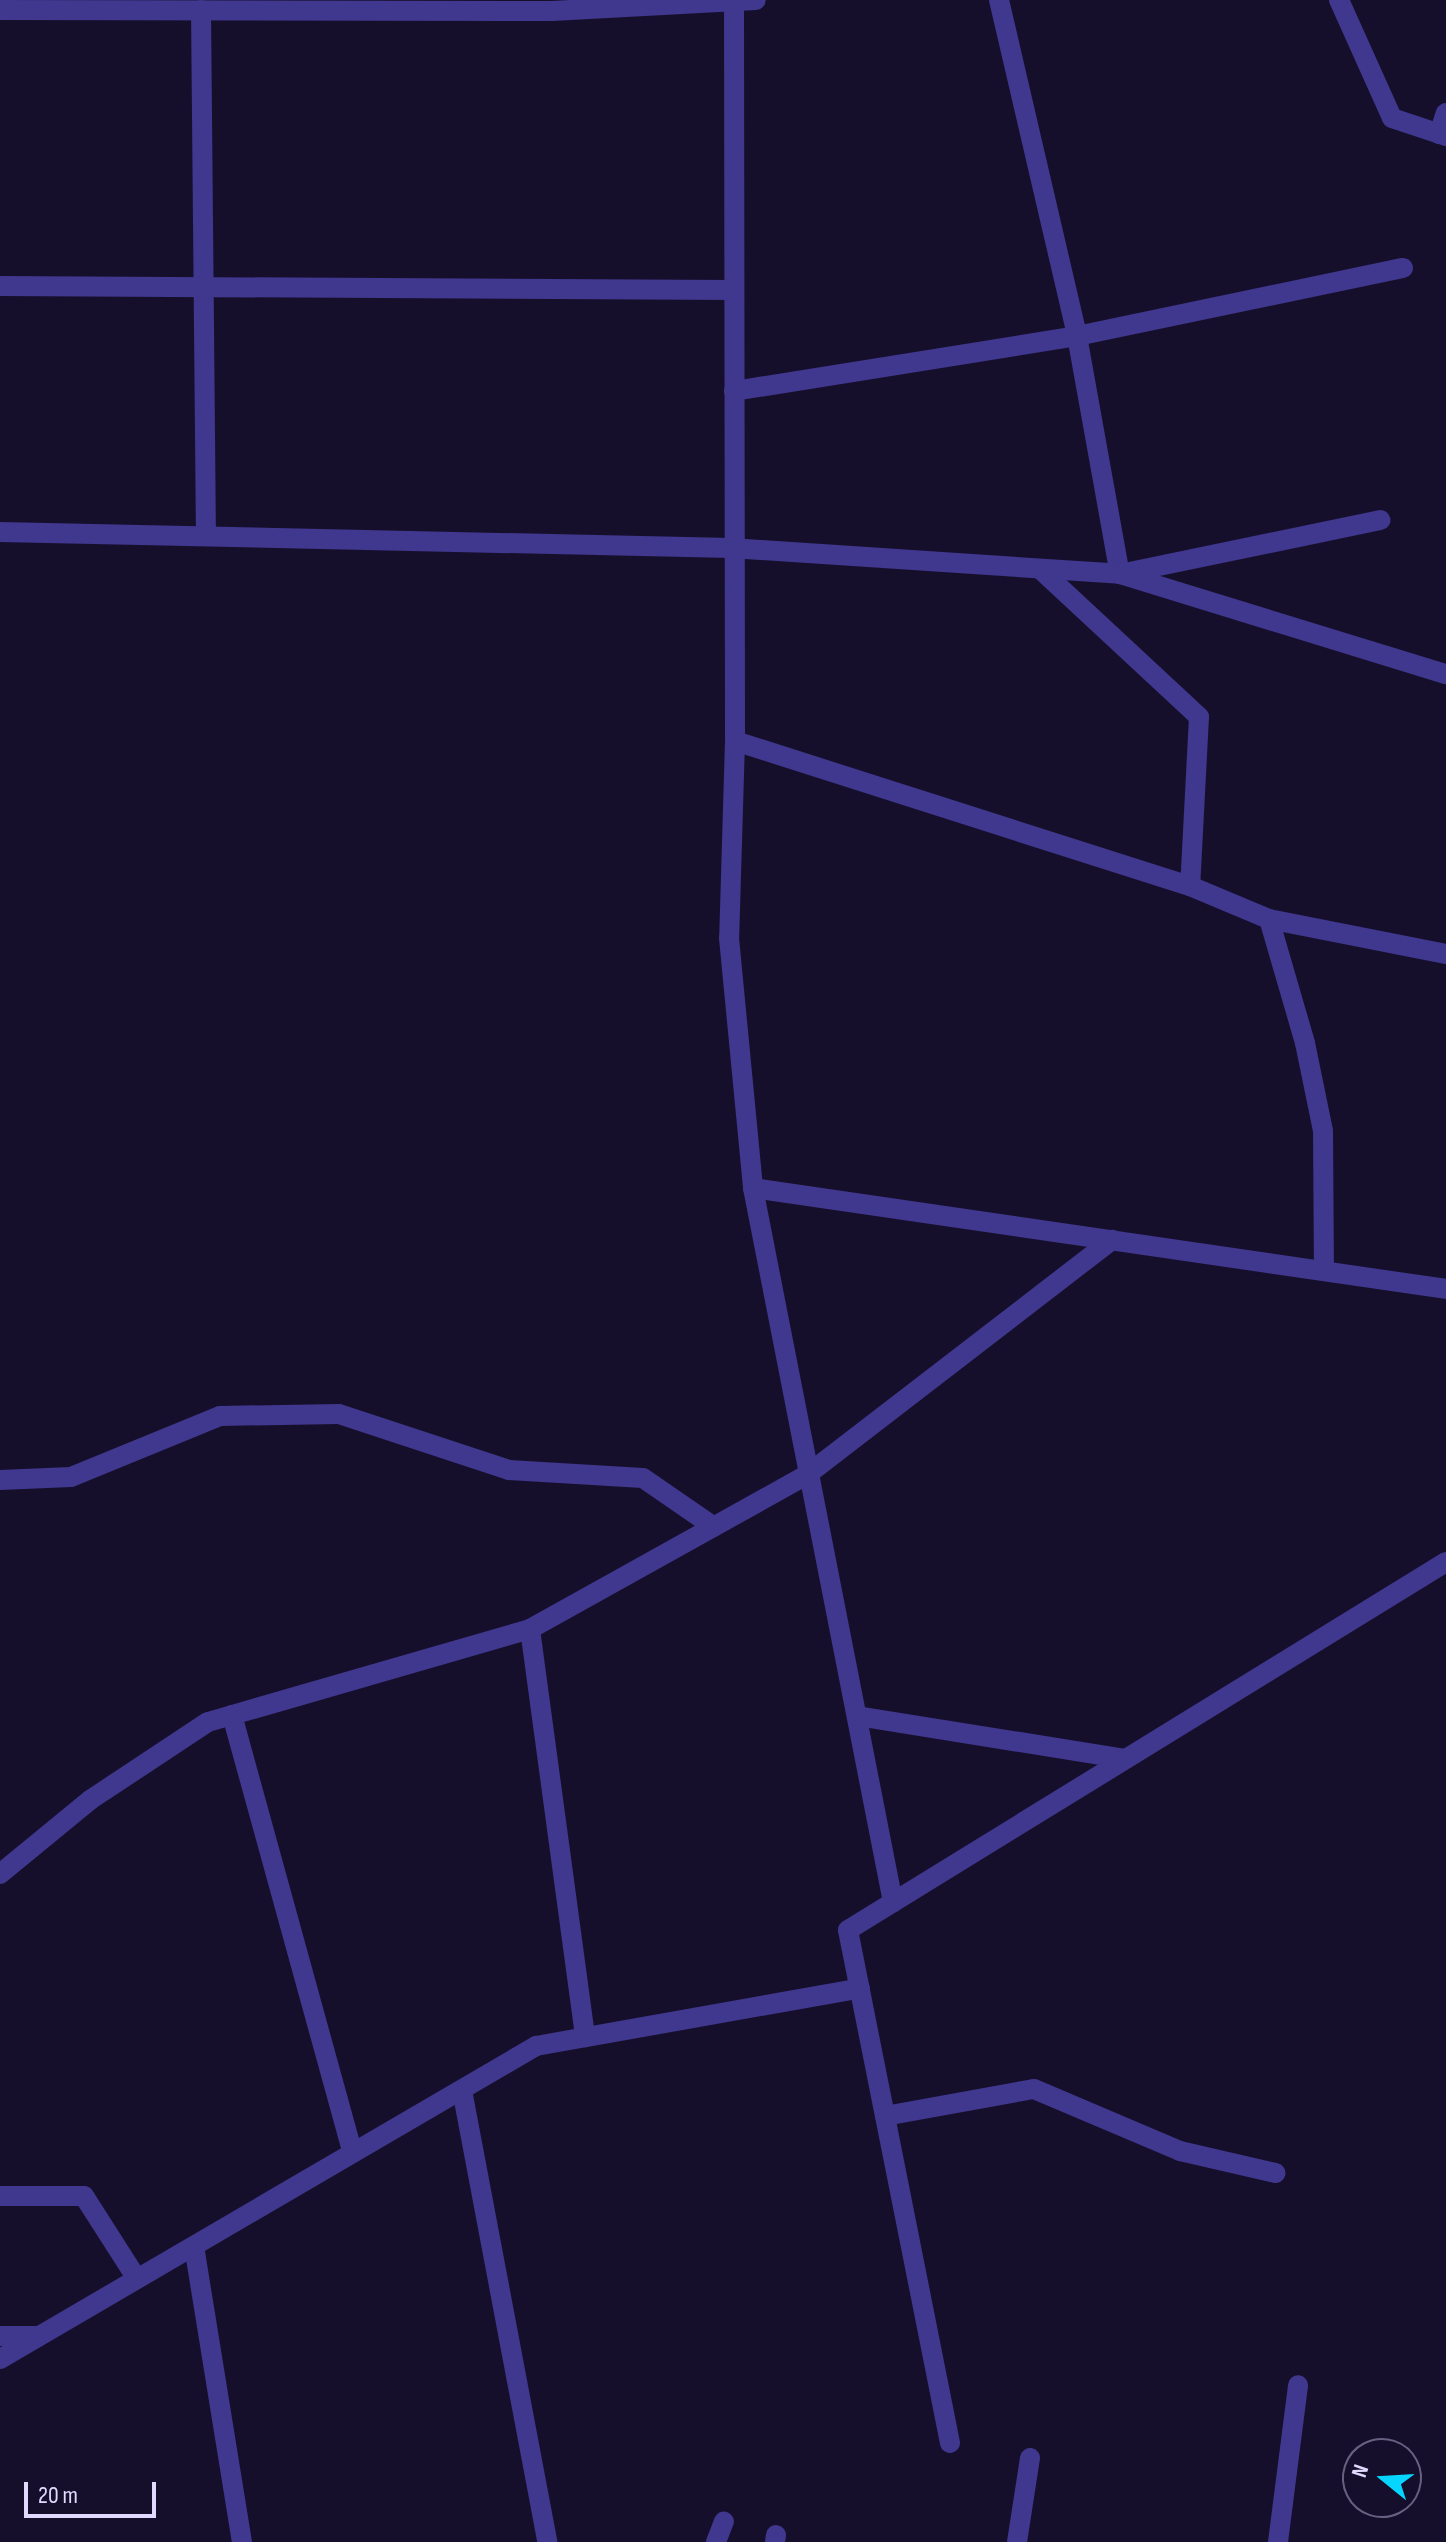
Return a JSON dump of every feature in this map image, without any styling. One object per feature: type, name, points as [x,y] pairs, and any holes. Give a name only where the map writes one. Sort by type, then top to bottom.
[{"type":"street","points":[[0,10],[50,5],[201,10],[301,6],[734,4],[756,0]]},
{"type":"street","points":[[999,0],[1077,336],[1120,574]]},
{"type":"street","points":[[1339,0],[1392,118],[1442,135],[1446,113]]},
{"type":"street","points":[[734,4],[731,548],[735,741],[729,938],[753,1188],[893,1902]]},
{"type":"street","points":[[201,10],[206,536]]},
{"type":"street","points":[[734,391],[1077,336],[1403,268]]},
{"type":"street","points":[[0,286],[733,290]]},
{"type":"street","points":[[1120,574],[1380,520]]},
{"type":"street","points":[[0,532],[731,548],[1120,574],[1446,674]]},
{"type":"street","points":[[1040,569],[1199,717],[1190,886]]},
{"type":"street","points":[[735,741],[1190,886],[1269,919],[1446,954]]},
{"type":"street","points":[[1269,919],[1305,1043],[1323,1131],[1324,1271]]},
{"type":"street","points":[[753,1188],[1446,1289]]},
{"type":"street","points":[[0,1874],[90,1800],[208,1722],[530,1629],[808,1474],[1112,1240]]},
{"type":"street","points":[[0,1480],[71,1477],[220,1416],[339,1414],[509,1470],[643,1478],[714,1527]]},
{"type":"street","points":[[950,2443],[848,1930],[1446,1562]]},
{"type":"street","points":[[530,1629],[585,2037]]},
{"type":"street","points":[[232,1715],[353,2153]]},
{"type":"street","points":[[857,1716],[1125,1759]]},
{"type":"street","points":[[0,2359],[536,2046],[860,1988]]},
{"type":"street","points":[[885,2116],[1034,2089],[1180,2151],[1275,2173]]},
{"type":"street","points":[[462,2090],[547,2542]]},
{"type":"street","points":[[0,2196],[84,2196],[137,2279]]},
{"type":"street","points":[[194,2246],[242,2542]]},
{"type":"street","points":[[0,2336],[40,2336]]},
{"type":"street","points":[[1278,2542],[1298,2385]]},
{"type":"street","points":[[1017,2542],[1030,2458]]},
{"type":"street","points":[[716,2542],[724,2521]]}]
